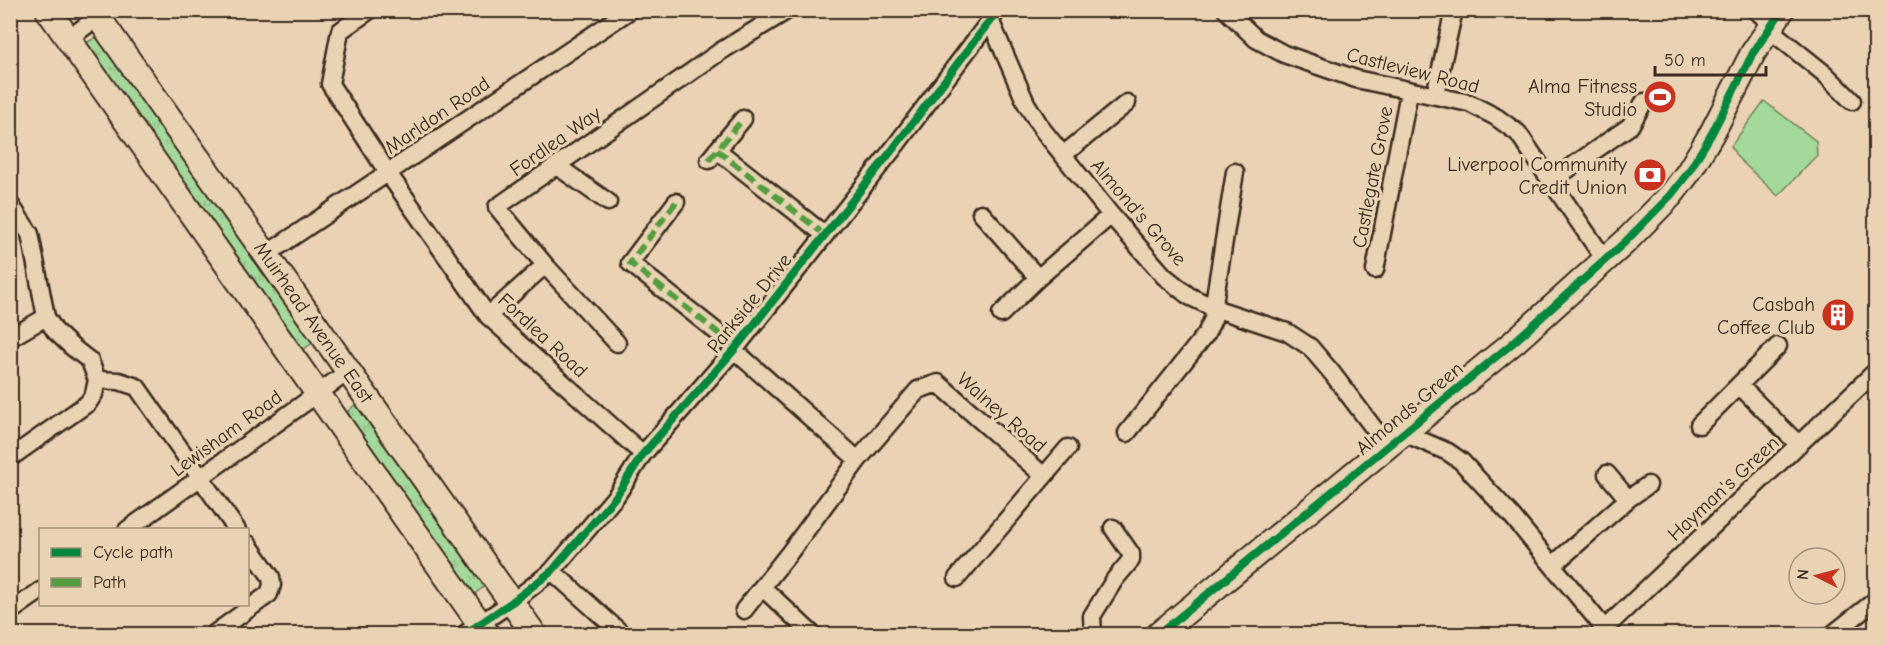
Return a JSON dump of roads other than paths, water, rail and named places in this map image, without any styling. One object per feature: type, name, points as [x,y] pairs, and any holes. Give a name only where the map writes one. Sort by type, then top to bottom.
[{"type":"street","name":"Muirhead Avenue East","points":[[48,10],[318,393],[477,631]]},
{"type":"street","name":"Fordlea Road","points":[[370,10],[340,31],[330,84],[388,173],[488,316],[643,454]]},
{"type":"street","name":"Marldon Road","points":[[267,254],[630,10]]},
{"type":"street","name":"Fordlea Way","points":[[617,343],[545,265],[497,207],[721,51],[788,10]]},
{"type":"street","name":"Castleview Road","points":[[1226,10],[1256,39],[1284,54],[1356,79],[1469,103],[1509,125],[1518,134],[1605,260]]},
{"type":"street","points":[[1435,95],[1454,10]]},
{"type":"street","name":"Muirhead Avenue East","points":[[99,13],[534,634]]},
{"type":"street","points":[[68,39],[99,13]]},
{"type":"street","name":"Almond's Grove","points":[[994,15],[1026,103],[1042,129],[1111,215],[1164,276],[1189,296],[1214,308],[1287,332],[1310,347],[1396,440]]},
{"type":"street","name":"Parkside Drive","points":[[477,631],[552,571],[616,496],[643,454],[735,348],[893,149],[994,15]]},
{"type":"street","points":[[1770,19],[1852,101]]},
{"type":"street","name":"Almonds Green","points":[[1159,634],[1514,342],[1605,260],[1671,195],[1703,150],[1770,19]]},
{"type":"street","name":"Castlegate Grove","points":[[1375,270],[1409,92]]},
{"type":"street","points":[[1551,181],[1630,126],[1644,102]]},
{"type":"street","points":[[1063,155],[1127,103]]},
{"type":"street","points":[[743,119],[713,155],[825,235]]},
{"type":"street","points":[[557,166],[608,202]]},
{"type":"street","points":[[1127,433],[1206,334],[1213,319],[1234,172]]},
{"type":"street","points":[[676,202],[630,263],[735,348],[858,460],[763,588],[744,610]]},
{"type":"street","points":[[10,204],[30,234],[46,317],[55,331],[90,361],[98,380],[94,394],[88,403],[10,458]]},
{"type":"street","points":[[981,213],[1038,278]]},
{"type":"street","points":[[1001,314],[1038,278],[1111,215]]},
{"type":"street","points":[[488,316],[545,265]]},
{"type":"street","points":[[10,338],[46,317]]},
{"type":"street","points":[[1699,425],[1778,346]]},
{"type":"street","name":"Lewisham Road","points":[[130,528],[349,371]]},
{"type":"street","name":"Hayman's Green","points":[[1601,632],[1875,371]]},
{"type":"street","points":[[98,380],[119,381],[137,387],[236,528]]},
{"type":"street","name":"Walney Road","points":[[858,460],[918,390],[938,383],[1044,476]]},
{"type":"street","points":[[1738,385],[1798,445]]},
{"type":"street","points":[[1396,440],[1448,452],[1461,461],[1553,565],[1601,632]]},
{"type":"street","name":"Walney Road","points":[[957,578],[1068,448]]},
{"type":"street","points":[[1607,474],[1628,499]]},
{"type":"street","points":[[1553,565],[1628,499],[1648,485]]},
{"type":"street","points":[[1093,634],[1092,616],[1131,560],[1131,554],[1113,528]]},
{"type":"street","points":[[214,634],[269,594],[271,577],[249,545]]},
{"type":"street","points":[[552,571],[622,634]]},
{"type":"street","points":[[763,588],[812,634]]},
{"type":"street","points":[[10,612],[39,592]]},
{"type":"street","points":[[1833,634],[1874,603]]},
{"type":"place","name":"Alma Fitness Studio","points":[[1660,97]]},
{"type":"place","name":"Liverpool Community Credit Union","points":[[1650,175]]},
{"type":"place","name":"Casbah Coffee Club","points":[[1838,315]]}]
